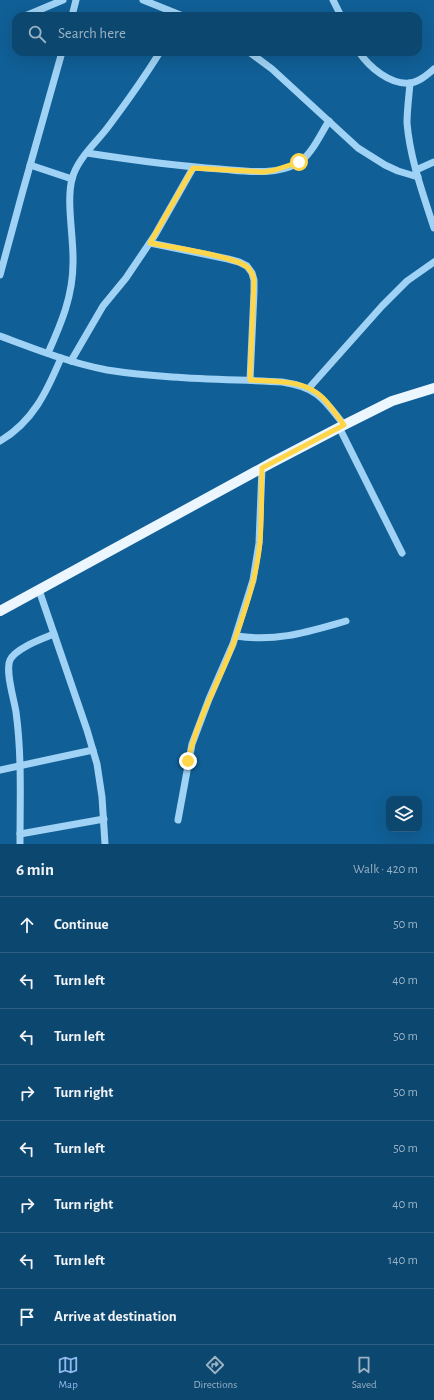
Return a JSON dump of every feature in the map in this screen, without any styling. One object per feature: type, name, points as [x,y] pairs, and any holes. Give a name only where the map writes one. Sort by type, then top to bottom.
[{"type":"main road","points":[[0,611],[342,426],[392,401],[434,388]]},
{"type":"street","points":[[34,12],[63,0]]},
{"type":"street","points":[[73,12],[76,0]]},
{"type":"street","points":[[143,0],[173,12]]},
{"type":"street","points":[[333,0],[339,12]]},
{"type":"street","points":[[0,275],[61,56]]},
{"type":"street","points":[[48,353],[64,316],[72,279],[73,242],[70,204],[72,179],[87,153],[108,128],[157,56]]},
{"type":"street","points":[[255,56],[272,69],[358,148],[371,157],[398,171],[417,173],[434,162]]},
{"type":"street","points":[[362,56],[374,69],[397,81],[410,83],[421,79],[434,69]]},
{"type":"street","points":[[410,83],[407,122],[409,140],[417,173],[434,228]]},
{"type":"street","points":[[87,153],[193,168],[264,172],[289,167],[299,162],[307,155],[329,121]]},
{"type":"street","points":[[30,165],[72,179]]},
{"type":"street","points":[[72,361],[103,306],[126,278],[150,243],[193,168]]},
{"type":"street","points":[[150,243],[228,258],[247,266],[254,280],[250,380]]},
{"type":"street","points":[[309,388],[382,306],[407,281],[434,262]]},
{"type":"street","points":[[0,336],[62,358],[106,370],[178,377],[282,382],[309,388],[322,398],[342,426],[402,553]]},
{"type":"street","points":[[0,441],[19,428],[37,408],[62,358]]},
{"type":"street","points":[[178,820],[192,744],[204,711],[236,636],[253,580],[260,543],[262,468]]},
{"type":"street","points":[[39,590],[83,716],[97,764],[104,819],[105,844]]},
{"type":"street","points":[[236,636],[255,638],[288,636],[346,621]]},
{"type":"street","points":[[20,844],[20,766],[18,729],[9,664],[11,659],[20,650],[54,634]]},
{"type":"street","points":[[0,770],[93,750]]},
{"type":"street","points":[[20,834],[104,819]]},
{"type":"route","points":[[188,761],[199,724],[233,644],[253,580],[260,543],[262,468],[344,425],[322,398],[309,388],[282,382],[250,380],[254,280],[252,273],[247,266],[228,258],[150,243],[193,168],[264,172],[289,167],[299,162]]}]
